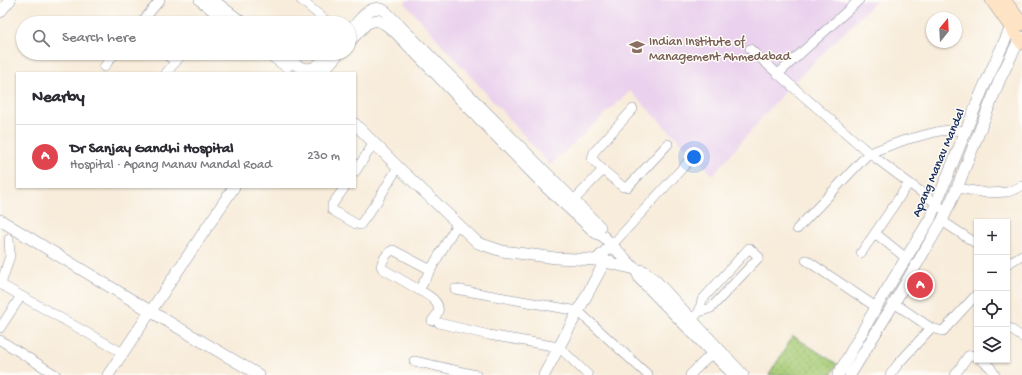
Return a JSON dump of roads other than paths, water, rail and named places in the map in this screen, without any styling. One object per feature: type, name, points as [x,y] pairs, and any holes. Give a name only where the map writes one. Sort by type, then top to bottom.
[{"type":"main road","points":[[992,0],[1018,24]]},
{"type":"main road","points":[[1004,0],[1018,24],[1021,40]]},
{"type":"street","points":[[0,12],[10,0]]},
{"type":"street","points":[[147,16],[160,0]]},
{"type":"street","points":[[200,0],[221,16]]},
{"type":"street","points":[[213,0],[234,16]]},
{"type":"street","points":[[301,0],[320,16]]},
{"type":"street","points":[[778,74],[859,0]]},
{"type":"street","points":[[376,4],[377,20]]},
{"type":"street","points":[[356,24],[376,4]]},
{"type":"street","points":[[376,4],[385,11],[484,118]]},
{"type":"street","points":[[214,16],[217,13]]},
{"type":"street","points":[[356,35],[367,23],[377,20],[395,32],[484,118],[570,204],[596,233],[603,236],[612,245],[636,270],[640,278],[714,350],[743,375]]},
{"type":"street","name":"Apang Manav Mandal","points":[[838,375],[876,308],[930,219],[982,91],[1018,24]]},
{"type":"street","points":[[850,375],[944,217],[1000,79],[1021,40]]},
{"type":"street","points":[[750,50],[869,153],[937,204],[944,217],[974,242]]},
{"type":"street","points":[[104,67],[110,60]]},
{"type":"street","points":[[167,72],[176,62],[173,60]]},
{"type":"street","points":[[277,60],[294,72]]},
{"type":"street","points":[[290,60],[300,68],[308,71],[317,66],[323,60]]},
{"type":"street","points":[[322,72],[333,60]]},
{"type":"street","points":[[633,109],[594,152],[592,159],[622,186],[628,186],[668,144]]},
{"type":"street","points":[[356,125],[398,168],[478,243],[502,251],[600,262],[644,271],[696,316],[714,350],[734,375]]},
{"type":"street","points":[[797,229],[869,153],[905,140],[940,131],[966,131]]},
{"type":"street","points":[[356,170],[374,143]]},
{"type":"street","points":[[544,375],[578,311],[600,262],[612,245],[687,163]]},
{"type":"street","points":[[344,188],[332,205],[332,210],[360,225],[398,168]]},
{"type":"street","points":[[570,204],[603,170]]},
{"type":"street","points":[[862,253],[909,183]]},
{"type":"street","points":[[957,188],[987,193],[1008,192],[1022,186]]},
{"type":"street","points":[[108,375],[233,188]]},
{"type":"street","points":[[0,220],[259,375]]},
{"type":"street","points":[[419,290],[458,224]]},
{"type":"street","points":[[15,229],[9,239],[10,256],[0,284],[123,353]]},
{"type":"street","points":[[875,233],[906,258]]},
{"type":"street","points":[[0,243],[9,239]]},
{"type":"street","points":[[749,248],[759,257],[711,308],[696,316],[702,300],[749,248]]},
{"type":"street","points":[[431,270],[393,250],[390,251],[382,262],[381,266],[383,269],[433,299],[438,308],[436,322],[489,335],[559,347],[588,375]]},
{"type":"street","points":[[1010,262],[1022,255]]},
{"type":"street","points":[[600,262],[623,257]]},
{"type":"street","points":[[806,260],[886,316]]},
{"type":"street","points":[[455,289],[578,311],[648,375]]},
{"type":"street","points":[[0,328],[21,296]]},
{"type":"street","points":[[894,303],[931,328],[943,331],[974,297]]},
{"type":"street","points":[[890,375],[898,364],[931,328]]},
{"type":"street","points":[[1010,329],[1022,337]]},
{"type":"street","points":[[0,340],[56,375]]},
{"type":"street","points":[[690,375],[714,350]]},
{"type":"street","points":[[955,375],[968,356],[974,356]]},
{"type":"street","points":[[414,360],[476,375]]},
{"type":"street","points":[[985,363],[990,367],[995,375]]},
{"type":"place","name":"Indian Institute of Management Ahmedabad","points":[[637,47]]},
{"type":"place","name":"Dr Sanjay Gandhi Hospital","points":[[920,285]]}]
